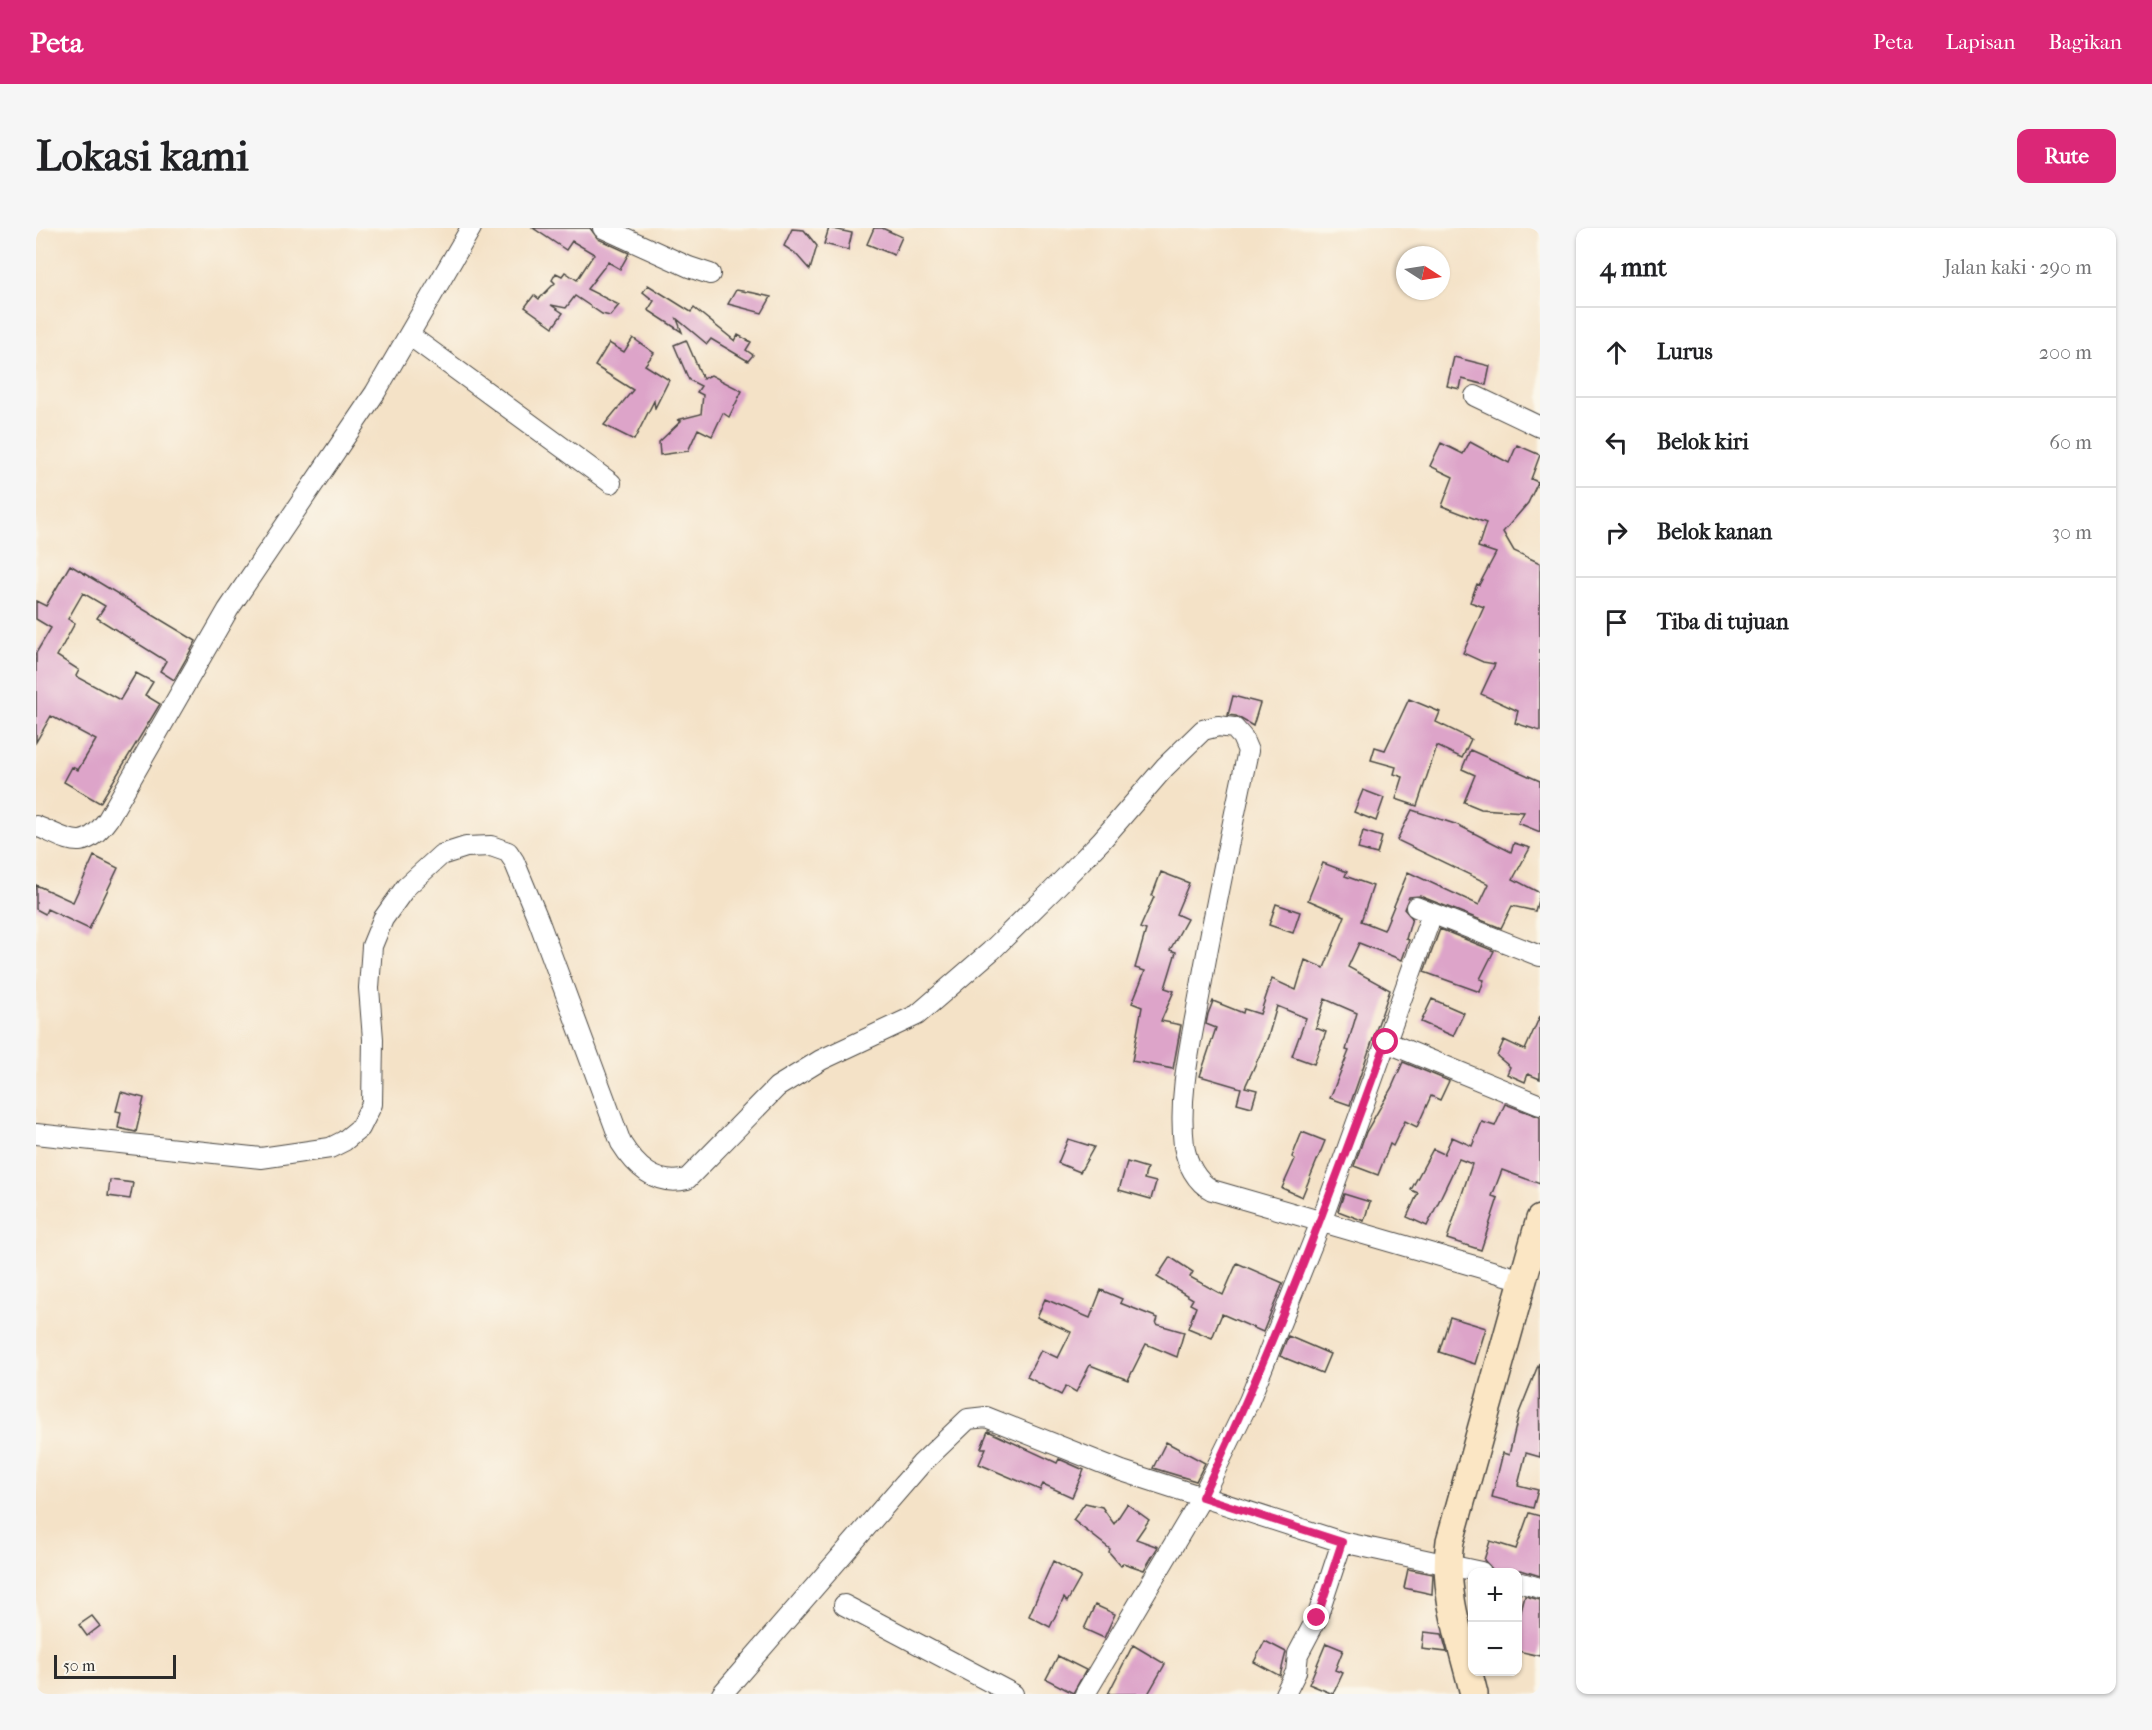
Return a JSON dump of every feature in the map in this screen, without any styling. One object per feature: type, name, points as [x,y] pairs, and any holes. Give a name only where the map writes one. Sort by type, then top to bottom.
[{"type":"main road","points":[[1474,1694],[1449,1588],[1446,1563],[1450,1541],[1540,1219]]},
{"type":"street","points":[[36,826],[71,841],[95,837],[108,819],[228,610],[375,393],[471,228]]},
{"type":"street","points":[[603,228],[710,274]]},
{"type":"street","points":[[409,335],[611,483]]},
{"type":"street","points":[[1476,396],[1540,428]]},
{"type":"street","points":[[36,1134],[261,1158],[322,1150],[344,1141],[360,1128],[372,1104],[373,1039],[369,988],[372,946],[383,919],[406,887],[441,855],[466,847],[491,846],[507,852],[526,890],[621,1143],[630,1158],[644,1172],[669,1182],[687,1179],[777,1087],[821,1060],[917,1015],[991,951],[1053,890],[1101,841],[1165,767],[1203,730],[1218,726],[1234,728],[1242,737],[1248,751],[1218,889],[1185,1073],[1184,1145],[1190,1164],[1205,1186],[1523,1280]]},
{"type":"street","points":[[1085,1694],[1202,1497],[1249,1401],[1321,1222],[1386,1042],[1424,911],[1540,956]]},
{"type":"street","points":[[1386,1042],[1540,1105]]},
{"type":"street","points":[[722,1694],[921,1464],[962,1424],[974,1416],[986,1417],[1122,1471],[1342,1542],[1468,1569]]},
{"type":"street","points":[[1286,1694],[1296,1672],[1298,1654],[1317,1618],[1342,1542]]},
{"type":"street","points":[[1522,1583],[1540,1588]]},
{"type":"street","points":[[844,1605],[1013,1694]]},
{"type":"building","points":[[533,228],[590,228],[598,239],[629,253],[620,269],[608,262],[587,289],[619,305],[610,316],[602,314],[575,296],[566,308],[551,305],[563,313],[553,327],[525,307],[534,295],[539,299],[555,283],[552,280],[556,273],[562,276],[565,272],[577,280],[594,254],[572,241],[566,250]]},
{"type":"building","points":[[829,228],[852,233],[848,250],[824,244]]},
{"type":"building","points":[[874,228],[882,228],[902,237],[894,255],[867,244]]},
{"type":"building","points":[[792,229],[804,230],[817,246],[810,270],[795,253],[784,246]]},
{"type":"building","points":[[648,285],[691,312],[694,308],[735,341],[738,335],[751,342],[746,350],[753,355],[748,361],[711,339],[707,344],[677,319],[682,332],[648,310],[654,301],[643,292]]},
{"type":"building","points":[[736,290],[771,297],[762,313],[728,304]]},
{"type":"building","points":[[633,338],[654,353],[645,365],[669,380],[655,408],[654,401],[634,440],[604,425],[633,390],[595,366],[609,343],[624,352]]},
{"type":"building","points":[[686,340],[703,379],[711,375],[742,391],[729,417],[723,413],[712,436],[698,429],[688,451],[660,455],[659,442],[681,421],[677,420],[701,414],[703,395],[697,392],[701,386],[689,380],[674,345]]},
{"type":"building","points":[[1454,357],[1490,366],[1486,385],[1462,379],[1460,389],[1447,386]]},
{"type":"building","points":[[1470,442],[1509,463],[1517,445],[1540,455],[1531,479],[1538,482],[1528,503],[1503,532],[1514,551],[1540,563],[1540,731],[1515,723],[1518,711],[1481,694],[1495,664],[1483,662],[1463,653],[1484,607],[1470,602],[1477,584],[1479,585],[1496,553],[1478,547],[1486,523],[1442,506],[1453,477],[1430,466],[1441,443],[1463,454]]},
{"type":"building","points":[[70,565],[196,641],[174,680],[160,671],[166,661],[97,618],[105,606],[83,593],[68,619],[75,623],[57,656],[79,670],[76,676],[120,700],[136,673],[153,682],[145,695],[160,704],[100,803],[64,782],[72,767],[78,770],[96,740],[51,716],[36,742],[36,653],[51,628],[36,619],[36,601],[46,606]]},
{"type":"building","points":[[1233,696],[1260,703],[1253,726],[1236,716],[1228,715]]},
{"type":"building","points":[[1409,699],[1440,712],[1436,722],[1471,739],[1462,758],[1437,746],[1417,806],[1396,799],[1403,777],[1394,774],[1396,767],[1371,760],[1375,747],[1385,750]]},
{"type":"building","points":[[1470,750],[1540,781],[1540,832],[1518,823],[1524,812],[1481,809],[1464,802],[1475,775],[1462,769]]},
{"type":"building","points":[[1363,790],[1384,798],[1376,821],[1354,812]]},
{"type":"building","points":[[1412,810],[1458,825],[1511,852],[1514,843],[1530,848],[1513,879],[1540,893],[1535,911],[1512,906],[1501,928],[1420,896],[1409,897],[1404,909],[1412,918],[1406,939],[1409,940],[1402,960],[1359,943],[1348,967],[1390,990],[1350,1105],[1330,1098],[1349,1051],[1346,1050],[1357,1013],[1325,999],[1316,1028],[1326,1032],[1314,1064],[1292,1056],[1306,1018],[1277,1006],[1268,1037],[1245,1087],[1257,1090],[1252,1107],[1237,1103],[1241,1088],[1200,1076],[1216,1028],[1206,1024],[1208,1014],[1213,1001],[1243,1013],[1244,1009],[1260,1014],[1272,979],[1296,990],[1305,960],[1324,968],[1345,916],[1308,900],[1323,863],[1347,872],[1345,876],[1373,886],[1361,921],[1384,930],[1408,872],[1479,905],[1489,884],[1397,840]]},
{"type":"building","points":[[1363,831],[1382,837],[1377,854],[1358,849]]},
{"type":"building","points":[[94,856],[118,868],[89,929],[47,909],[45,914],[36,909],[36,885],[73,902]]},
{"type":"building","points":[[1161,872],[1189,883],[1176,914],[1187,919],[1170,950],[1176,952],[1165,988],[1174,991],[1161,1021],[1181,1025],[1173,1069],[1132,1061],[1142,1007],[1132,1003],[1145,971],[1135,968],[1146,930],[1140,928],[1154,897],[1152,896]]},
{"type":"building","points":[[1276,904],[1300,912],[1293,933],[1269,925]]},
{"type":"building","points":[[1440,929],[1494,951],[1480,979],[1484,980],[1480,992],[1424,972]]},
{"type":"building","points":[[1432,999],[1464,1013],[1453,1036],[1421,1022]]},
{"type":"building","points":[[1540,1016],[1540,1079],[1528,1074],[1525,1082],[1507,1074],[1510,1067],[1497,1056],[1504,1040],[1525,1050]]},
{"type":"building","points":[[1403,1062],[1449,1081],[1440,1100],[1431,1096],[1417,1127],[1405,1121],[1393,1146],[1390,1144],[1378,1175],[1354,1166],[1366,1132],[1392,1087]]},
{"type":"building","points":[[121,1092],[144,1098],[136,1132],[118,1128],[121,1112],[116,1111]]},
{"type":"building","points":[[1505,1104],[1540,1117],[1540,1184],[1502,1170],[1492,1196],[1498,1198],[1481,1250],[1447,1239],[1472,1164],[1459,1159],[1427,1226],[1407,1217],[1418,1193],[1411,1190],[1433,1149],[1444,1154],[1452,1137],[1472,1146],[1482,1122],[1495,1126]]},
{"type":"building","points":[[1302,1132],[1325,1141],[1302,1197],[1282,1188],[1295,1159],[1292,1157]]},
{"type":"building","points":[[1068,1139],[1094,1147],[1080,1172],[1058,1163]]},
{"type":"building","points":[[1127,1162],[1147,1168],[1144,1179],[1156,1182],[1151,1199],[1119,1190]]},
{"type":"building","points":[[110,1180],[133,1183],[130,1199],[108,1196]]},
{"type":"building","points":[[1344,1194],[1370,1202],[1364,1221],[1338,1211]]},
{"type":"building","points":[[1170,1257],[1193,1272],[1190,1277],[1223,1295],[1237,1263],[1283,1283],[1263,1332],[1222,1314],[1212,1338],[1188,1328],[1196,1307],[1190,1304],[1193,1299],[1157,1277]]},
{"type":"building","points":[[1101,1290],[1122,1299],[1120,1303],[1158,1318],[1156,1324],[1184,1332],[1177,1357],[1146,1344],[1128,1380],[1090,1365],[1076,1392],[1066,1386],[1061,1395],[1027,1377],[1041,1350],[1058,1358],[1071,1332],[1037,1317],[1045,1299],[1090,1318]]},
{"type":"building","points":[[1450,1317],[1486,1328],[1475,1364],[1439,1352]]},
{"type":"building","points":[[1288,1336],[1330,1354],[1322,1373],[1280,1356]]},
{"type":"building","points":[[1539,1363],[1540,1457],[1526,1453],[1518,1485],[1538,1490],[1533,1508],[1492,1497],[1503,1453],[1509,1455],[1519,1413]]},
{"type":"building","points":[[988,1431],[1057,1463],[1059,1459],[1084,1470],[1072,1497],[1043,1484],[1040,1490],[979,1464],[986,1448],[981,1448]]},
{"type":"building","points":[[1166,1442],[1205,1463],[1196,1481],[1153,1468]]},
{"type":"building","points":[[1085,1503],[1102,1507],[1114,1524],[1127,1504],[1149,1520],[1136,1539],[1158,1547],[1144,1570],[1123,1563],[1121,1566],[1109,1552],[1110,1549],[1073,1520]]},
{"type":"building","points":[[1529,1513],[1540,1516],[1540,1576],[1522,1570],[1522,1568],[1491,1568],[1484,1560],[1490,1541],[1516,1549]]},
{"type":"building","points":[[1053,1561],[1081,1577],[1067,1602],[1064,1598],[1050,1627],[1029,1616]]},
{"type":"building","points":[[1408,1569],[1433,1574],[1432,1594],[1404,1588]]},
{"type":"building","points":[[1525,1596],[1540,1600],[1540,1656],[1522,1652],[1522,1608]]},
{"type":"building","points":[[1095,1605],[1115,1614],[1104,1638],[1084,1629]]},
{"type":"building","points":[[92,1616],[100,1626],[87,1636],[79,1625]]},
{"type":"building","points":[[1424,1632],[1442,1634],[1447,1652],[1422,1649]]},
{"type":"building","points":[[1265,1641],[1286,1652],[1280,1676],[1254,1662]]},
{"type":"building","points":[[1326,1643],[1343,1650],[1335,1670],[1343,1673],[1333,1694],[1309,1684]]},
{"type":"building","points":[[1133,1645],[1165,1664],[1148,1694],[1108,1694]]},
{"type":"building","points":[[1058,1656],[1086,1670],[1073,1693],[1046,1679]]},
{"type":"route","points":[[1317,1618],[1342,1542],[1202,1497],[1249,1401],[1321,1222],[1386,1042]]}]
